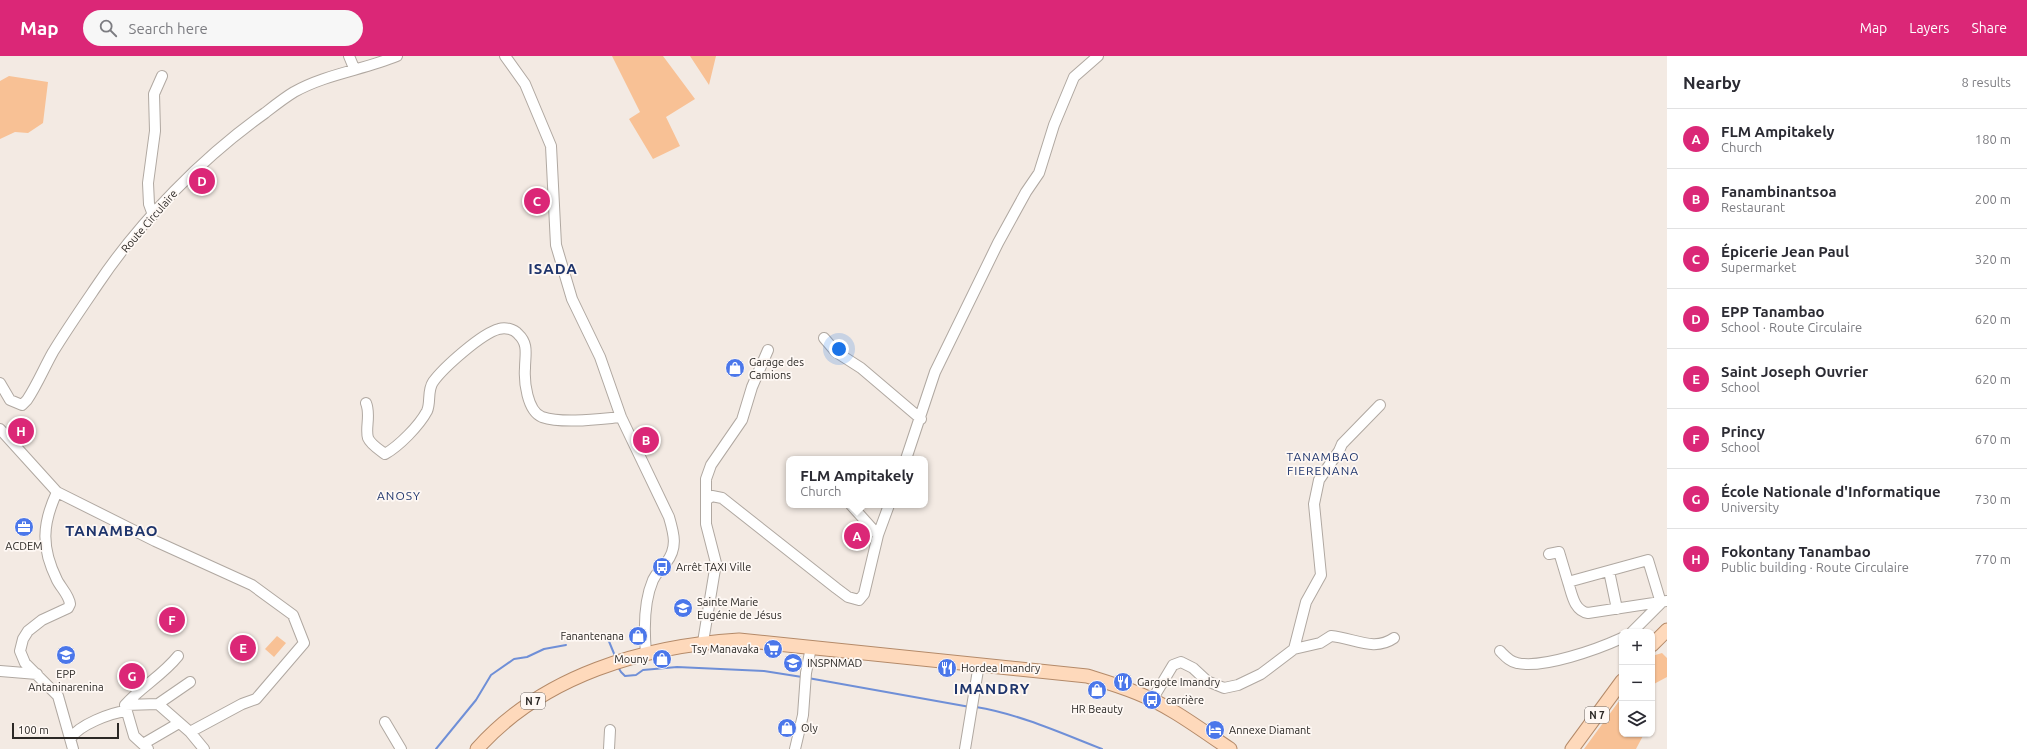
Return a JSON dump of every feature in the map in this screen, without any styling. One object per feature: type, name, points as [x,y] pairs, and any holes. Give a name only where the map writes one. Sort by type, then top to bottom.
[{"type":"main road","points":[[1655,642],[1667,630]]},
{"type":"main road","name":"N 7","points":[[477,749],[516,714],[532,702],[557,687],[614,663],[646,653],[703,642],[739,640],[1086,676],[1137,693],[1152,700],[1186,719],[1230,749]]},
{"type":"main road","name":"N 7","points":[[1572,749],[1619,685]]},
{"type":"street","points":[[349,56],[354,68]]},
{"type":"street","name":"Route Circulaire","points":[[0,383],[10,400],[22,405],[27,400],[54,351],[115,260],[168,198],[217,151],[244,128],[294,92],[354,68],[373,66],[397,56]]},
{"type":"street","points":[[505,56],[525,84],[551,146],[556,245],[563,273],[572,299],[600,357],[621,417],[669,517],[674,534],[674,547],[667,561],[657,573],[651,588],[644,631],[646,653]]},
{"type":"street","points":[[907,456],[921,419],[935,372],[958,323],[1026,192],[1039,173],[1054,125],[1074,77],[1098,56]]},
{"type":"street","points":[[153,215],[148,204],[148,183],[155,131],[154,94],[162,76]]},
{"type":"street","points":[[366,403],[369,410],[368,438],[373,445],[385,454],[400,444],[427,410],[429,392],[433,382],[466,349],[500,328],[514,330],[521,337],[526,347],[524,369],[528,397],[533,409],[541,416],[581,419],[621,417]]},
{"type":"street","points":[[824,338],[836,352],[861,368],[921,419]]},
{"type":"street","points":[[703,642],[716,563],[706,524],[706,479],[711,465],[742,420],[752,386],[768,350]]},
{"type":"street","points":[[1294,649],[1306,602],[1321,575],[1314,504],[1318,480],[1342,444],[1380,404]]},
{"type":"street","points":[[0,429],[57,492],[155,541],[252,586],[293,615],[304,643],[256,698],[190,732]]},
{"type":"street","points":[[57,492],[46,521],[45,538],[48,555],[57,579],[70,601],[70,604],[68,608],[42,620],[28,631],[23,639],[20,651],[25,663],[58,696],[73,749]]},
{"type":"street","points":[[706,500],[712,496],[722,498],[848,597],[859,600],[864,594],[878,535],[887,508]]},
{"type":"street","points":[[854,508],[878,535]]},
{"type":"street","points":[[1549,554],[1559,552],[1576,607],[1582,612],[1617,609],[1664,602]]},
{"type":"street","points":[[1568,582],[1648,560],[1662,590],[1664,602]]},
{"type":"street","points":[[1609,571],[1617,609]]},
{"type":"street","points":[[1635,629],[1664,602]]},
{"type":"street","points":[[1152,700],[1172,665],[1181,662],[1193,668],[1207,681],[1224,688],[1238,685],[1261,674],[1294,649],[1320,643],[1332,636],[1377,645],[1385,644],[1394,638]]},
{"type":"street","points":[[1500,651],[1508,659],[1517,663],[1534,663],[1570,657],[1619,639]]},
{"type":"street","points":[[795,749],[803,715],[806,677],[811,647]]},
{"type":"street","points":[[125,708],[137,692],[160,675],[178,656]]},
{"type":"street","points":[[965,749],[979,664]]},
{"type":"street","points":[[0,671],[37,674]]},
{"type":"street","points":[[71,738],[74,733],[85,725],[125,708],[158,704],[190,682]]},
{"type":"street","points":[[158,704],[190,732],[204,749]]},
{"type":"street","points":[[125,708],[134,736],[146,746],[179,723]]},
{"type":"street","points":[[385,722],[401,749]]},
{"type":"street","points":[[609,749],[610,730]]},
{"type":"shaded area","points":[[612,56],[663,56],[695,99],[666,117],[680,146],[653,159],[629,119],[640,112]]},
{"type":"shaded area","points":[[690,56],[716,56],[709,85]]},
{"type":"shaded area","points":[[9,76],[48,82],[43,123],[28,133],[15,132],[0,139],[0,81]]},
{"type":"shaded area","points":[[277,636],[286,643],[274,657],[265,649]]},
{"type":"shaded area","points":[[1662,653],[1667,658],[1667,677],[1655,683],[1655,665],[1655,655]]},
{"type":"shaded area","points":[[1619,701],[1619,737],[1642,737],[1636,749],[1584,749]]},
{"type":"waterway","points":[[608,639],[615,656]]},
{"type":"waterway","points":[[436,749],[476,700],[491,675],[514,659],[527,657],[544,649],[566,645]]},
{"type":"waterway","points":[[618,667],[625,676],[636,675],[643,670],[677,667],[764,671],[802,677]]},
{"type":"waterway","points":[[808,678],[970,707]]},
{"type":"waterway","points":[[976,707],[1024,719],[1102,749]]},
{"type":"place","name":"EPP Tanambao","points":[[202,181]]},
{"type":"place","name":"Épicerie Jean Paul","points":[[537,201]]},
{"type":"place","name":"Garage des Camions","points":[[735,368]]},
{"type":"place","name":"Fokontany Tanambao","points":[[21,431]]},
{"type":"place","name":"Fanambinantsoa","points":[[646,440]]},
{"type":"place","name":"ACDEM","points":[[24,527]]},
{"type":"place","name":"FLM Ampitakely","points":[[857,536]]},
{"type":"place","name":"Arrêt TAXI Ville","points":[[662,567]]},
{"type":"place","name":"Sainte Marie Eugénie de Jésus","points":[[683,608]]},
{"type":"place","name":"Princy","points":[[172,620]]},
{"type":"place","name":"Fanantenana","points":[[638,636]]},
{"type":"place","name":"Saint Joseph Ouvrier","points":[[243,648]]},
{"type":"place","name":"Tsy Manavaka","points":[[773,649]]},
{"type":"place","name":"EPP Antaninarenina","points":[[66,655]]},
{"type":"place","name":"Mouny","points":[[662,659]]},
{"type":"place","name":"INSPNMAD","points":[[793,663]]},
{"type":"place","name":"Hordea Imandry","points":[[947,668]]},
{"type":"place","name":"École Nationale d'Informatique","points":[[132,676]]},
{"type":"place","name":"Gargote Imandry","points":[[1123,682]]},
{"type":"place","name":"HR Beauty","points":[[1097,690]]},
{"type":"place","name":"carrière","points":[[1152,700]]},
{"type":"place","name":"Oly","points":[[787,728]]},
{"type":"place","name":"Annexe Diamant","points":[[1215,730]]},
{"type":"district","name":"ISADA","points":[[553,269]]},
{"type":"district","name":"TANAMBAO FIERENANA","points":[[1323,464]]},
{"type":"district","name":"ANOSY","points":[[399,496]]},
{"type":"district","name":"TANAMBAO","points":[[112,531]]},
{"type":"district","name":"IMANDRY","points":[[992,689]]}]
